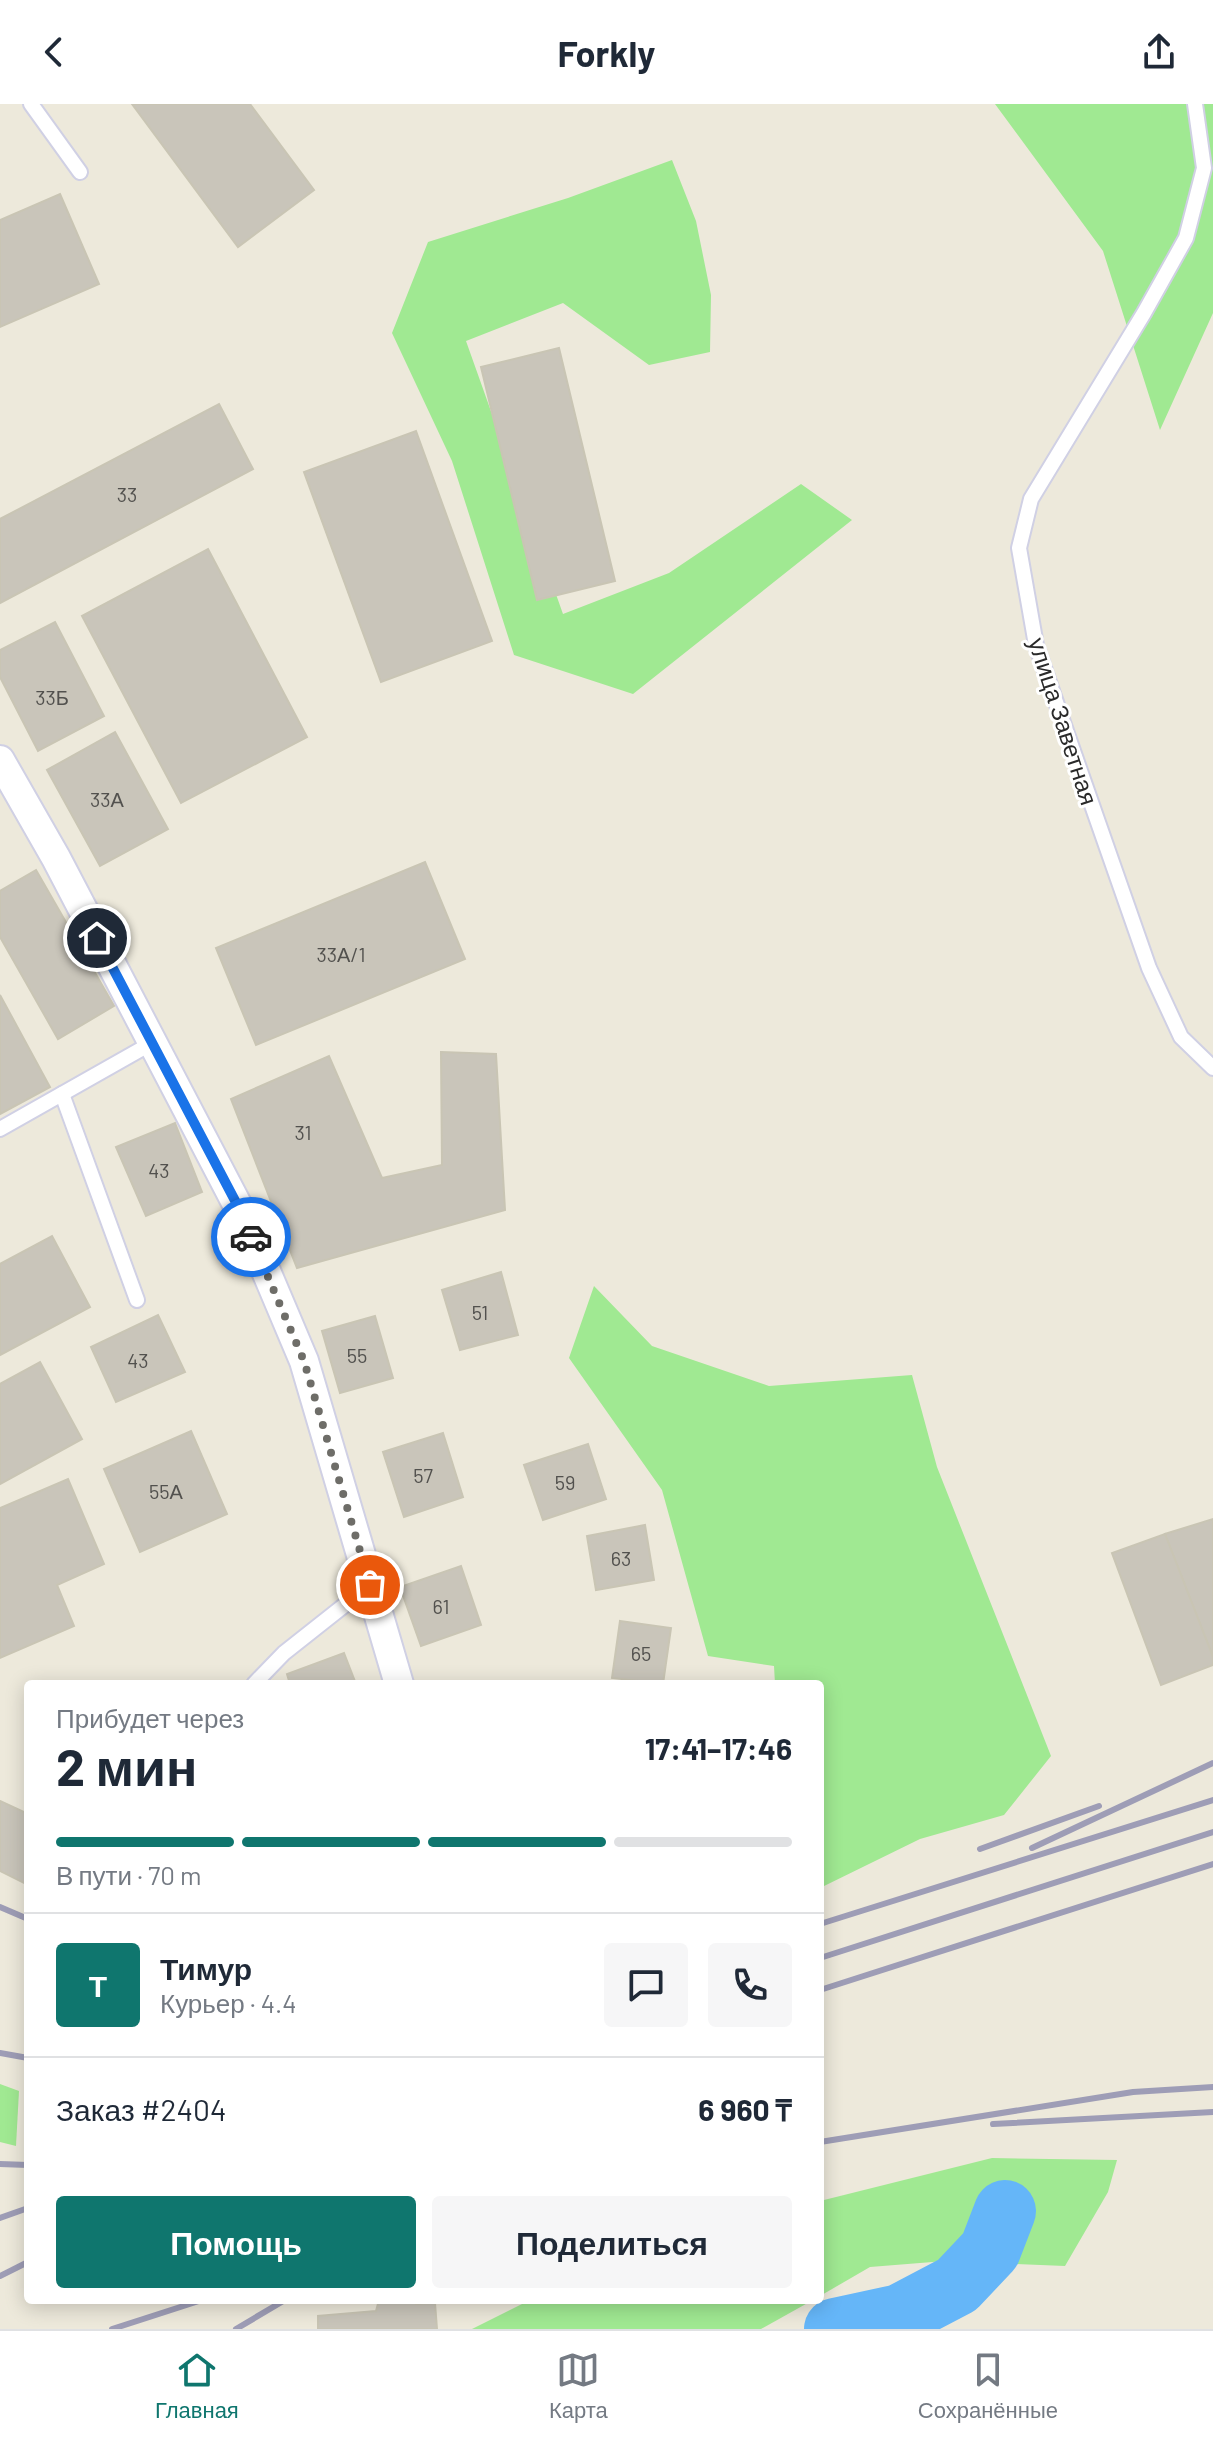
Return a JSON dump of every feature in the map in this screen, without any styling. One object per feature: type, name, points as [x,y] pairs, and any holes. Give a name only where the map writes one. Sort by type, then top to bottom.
[{"type":"street","points":[[0,760],[56,858],[241,1212],[304,1361],[398,1680]]},
{"type":"lane","points":[[31,104],[80,172]]},
{"type":"lane","name":"улица Заветная","points":[[1195,104],[1204,168],[1186,238],[1031,499],[1019,548],[1036,645],[1149,968],[1181,1037],[1213,1068]]},
{"type":"lane","points":[[0,1129],[152,1043]]},
{"type":"lane","points":[[62,1094],[137,1300]]},
{"type":"lane","points":[[258,1680],[284,1653],[370,1585]]},
{"type":"green space","points":[[995,104],[1213,104],[1213,313],[1160,430],[1103,251]]},
{"type":"green space","points":[[672,160],[696,221],[711,295],[710,352],[649,365],[563,303],[466,341],[563,614],[669,573],[801,484],[852,520],[633,694],[514,655],[452,461],[392,333],[428,242],[568,198]]},
{"type":"green space","points":[[594,1286],[652,1346],[769,1386],[912,1375],[937,1467],[1051,1756],[1004,1815],[920,1839],[824,1886],[824,1680],[775,1680],[774,1666],[708,1656],[662,1490],[569,1358]]},
{"type":"green space","points":[[0,2084],[19,2091],[16,2146],[0,2142]]},
{"type":"green space","points":[[992,2158],[1117,2160],[1108,2192],[1065,2266],[945,2261],[870,2267],[824,2294],[824,2200]]},
{"type":"green space","points":[[522,2304],[806,2304],[761,2329],[472,2329]]},
{"type":"building","points":[[132,104],[250,104],[314,190],[238,247]]},
{"type":"building","points":[[60,194],[99,284],[0,327],[0,220]]},
{"type":"building","points":[[559,348],[615,581],[537,600],[481,367]]},
{"type":"building","points":[[219,404],[253,469],[0,603],[0,519]]},
{"type":"building","points":[[416,431],[492,641],[381,682],[304,472]]},
{"type":"building","points":[[208,549],[307,737],[181,803],[82,616]]},
{"type":"building","points":[[55,622],[104,716],[38,751],[0,677],[0,650]]},
{"type":"building","points":[[115,732],[168,829],[100,866],[47,770]]},
{"type":"building","points":[[425,862],[465,959],[256,1045],[216,948]]},
{"type":"building","points":[[36,870],[114,1006],[58,1039],[0,937],[0,891]]},
{"type":"building","points":[[0,995],[50,1087],[0,1114]]},
{"type":"building","points":[[441,1052],[496,1054],[505,1210],[297,1268],[231,1099],[329,1056],[382,1178],[442,1165]]},
{"type":"building","points":[[175,1123],[202,1192],[146,1216],[116,1147]]},
{"type":"building","points":[[52,1236],[90,1307],[0,1355],[0,1264]]},
{"type":"building","points":[[501,1272],[518,1335],[460,1350],[442,1290]]},
{"type":"building","points":[[158,1315],[185,1372],[116,1402],[91,1347]]},
{"type":"building","points":[[375,1316],[393,1378],[340,1393],[322,1331]]},
{"type":"building","points":[[40,1362],[82,1439],[0,1484],[0,1384]]},
{"type":"building","points":[[191,1431],[227,1514],[140,1552],[104,1469]]},
{"type":"building","points":[[443,1433],[463,1497],[404,1517],[383,1452]]},
{"type":"building","points":[[588,1444],[606,1499],[543,1520],[524,1465]]},
{"type":"building","points":[[68,1479],[104,1564],[57,1585],[74,1626],[0,1658],[0,1508]]},
{"type":"building","points":[[1213,1519],[1213,1657],[1165,1534]]},
{"type":"building","points":[[645,1525],[654,1580],[596,1590],[587,1536]]},
{"type":"building","points":[[1165,1534],[1213,1657],[1213,1665],[1161,1685],[1112,1553]]},
{"type":"building","points":[[461,1566],[481,1625],[421,1646],[400,1587]]},
{"type":"building","points":[[620,1621],[671,1628],[664,1680],[612,1678]]},
{"type":"building","points":[[344,1653],[354,1680],[289,1680],[287,1674]]},
{"type":"building","points":[[0,1801],[24,1812],[24,1883],[0,1871]]},
{"type":"building","points":[[378,2304],[435,2304],[437,2329],[318,2329],[318,2316],[376,2311]]},
{"type":"waterway","points":[[835,2329],[900,2315],[957,2285],[990,2250],[1005,2211]]},
{"type":"railway","points":[[1032,1848],[1213,1763]]},
{"type":"railway","points":[[824,1923],[1213,1800]]},
{"type":"railway","points":[[980,1849],[1099,1806]]},
{"type":"railway","points":[[824,1957],[1213,1832]]},
{"type":"railway","points":[[824,1989],[1213,1864]]},
{"type":"railway","points":[[0,1907],[24,1917]]},
{"type":"railway","points":[[0,2053],[24,2057]]},
{"type":"railway","points":[[824,2141],[1133,2092],[1213,2087]]},
{"type":"railway","points":[[993,2124],[1213,2112]]},
{"type":"railway","points":[[0,2164],[24,2165]]},
{"type":"railway","points":[[0,2218],[24,2209]]},
{"type":"railway","points":[[0,2276],[24,2264]]},
{"type":"railway","points":[[112,2329],[190,2304]]},
{"type":"railway","points":[[236,2329],[278,2304]]},
{"type":"way so far","points":[[251,1237],[304,1361],[370,1585]]},
{"type":"route","points":[[97,938],[241,1212],[251,1237]]}]
